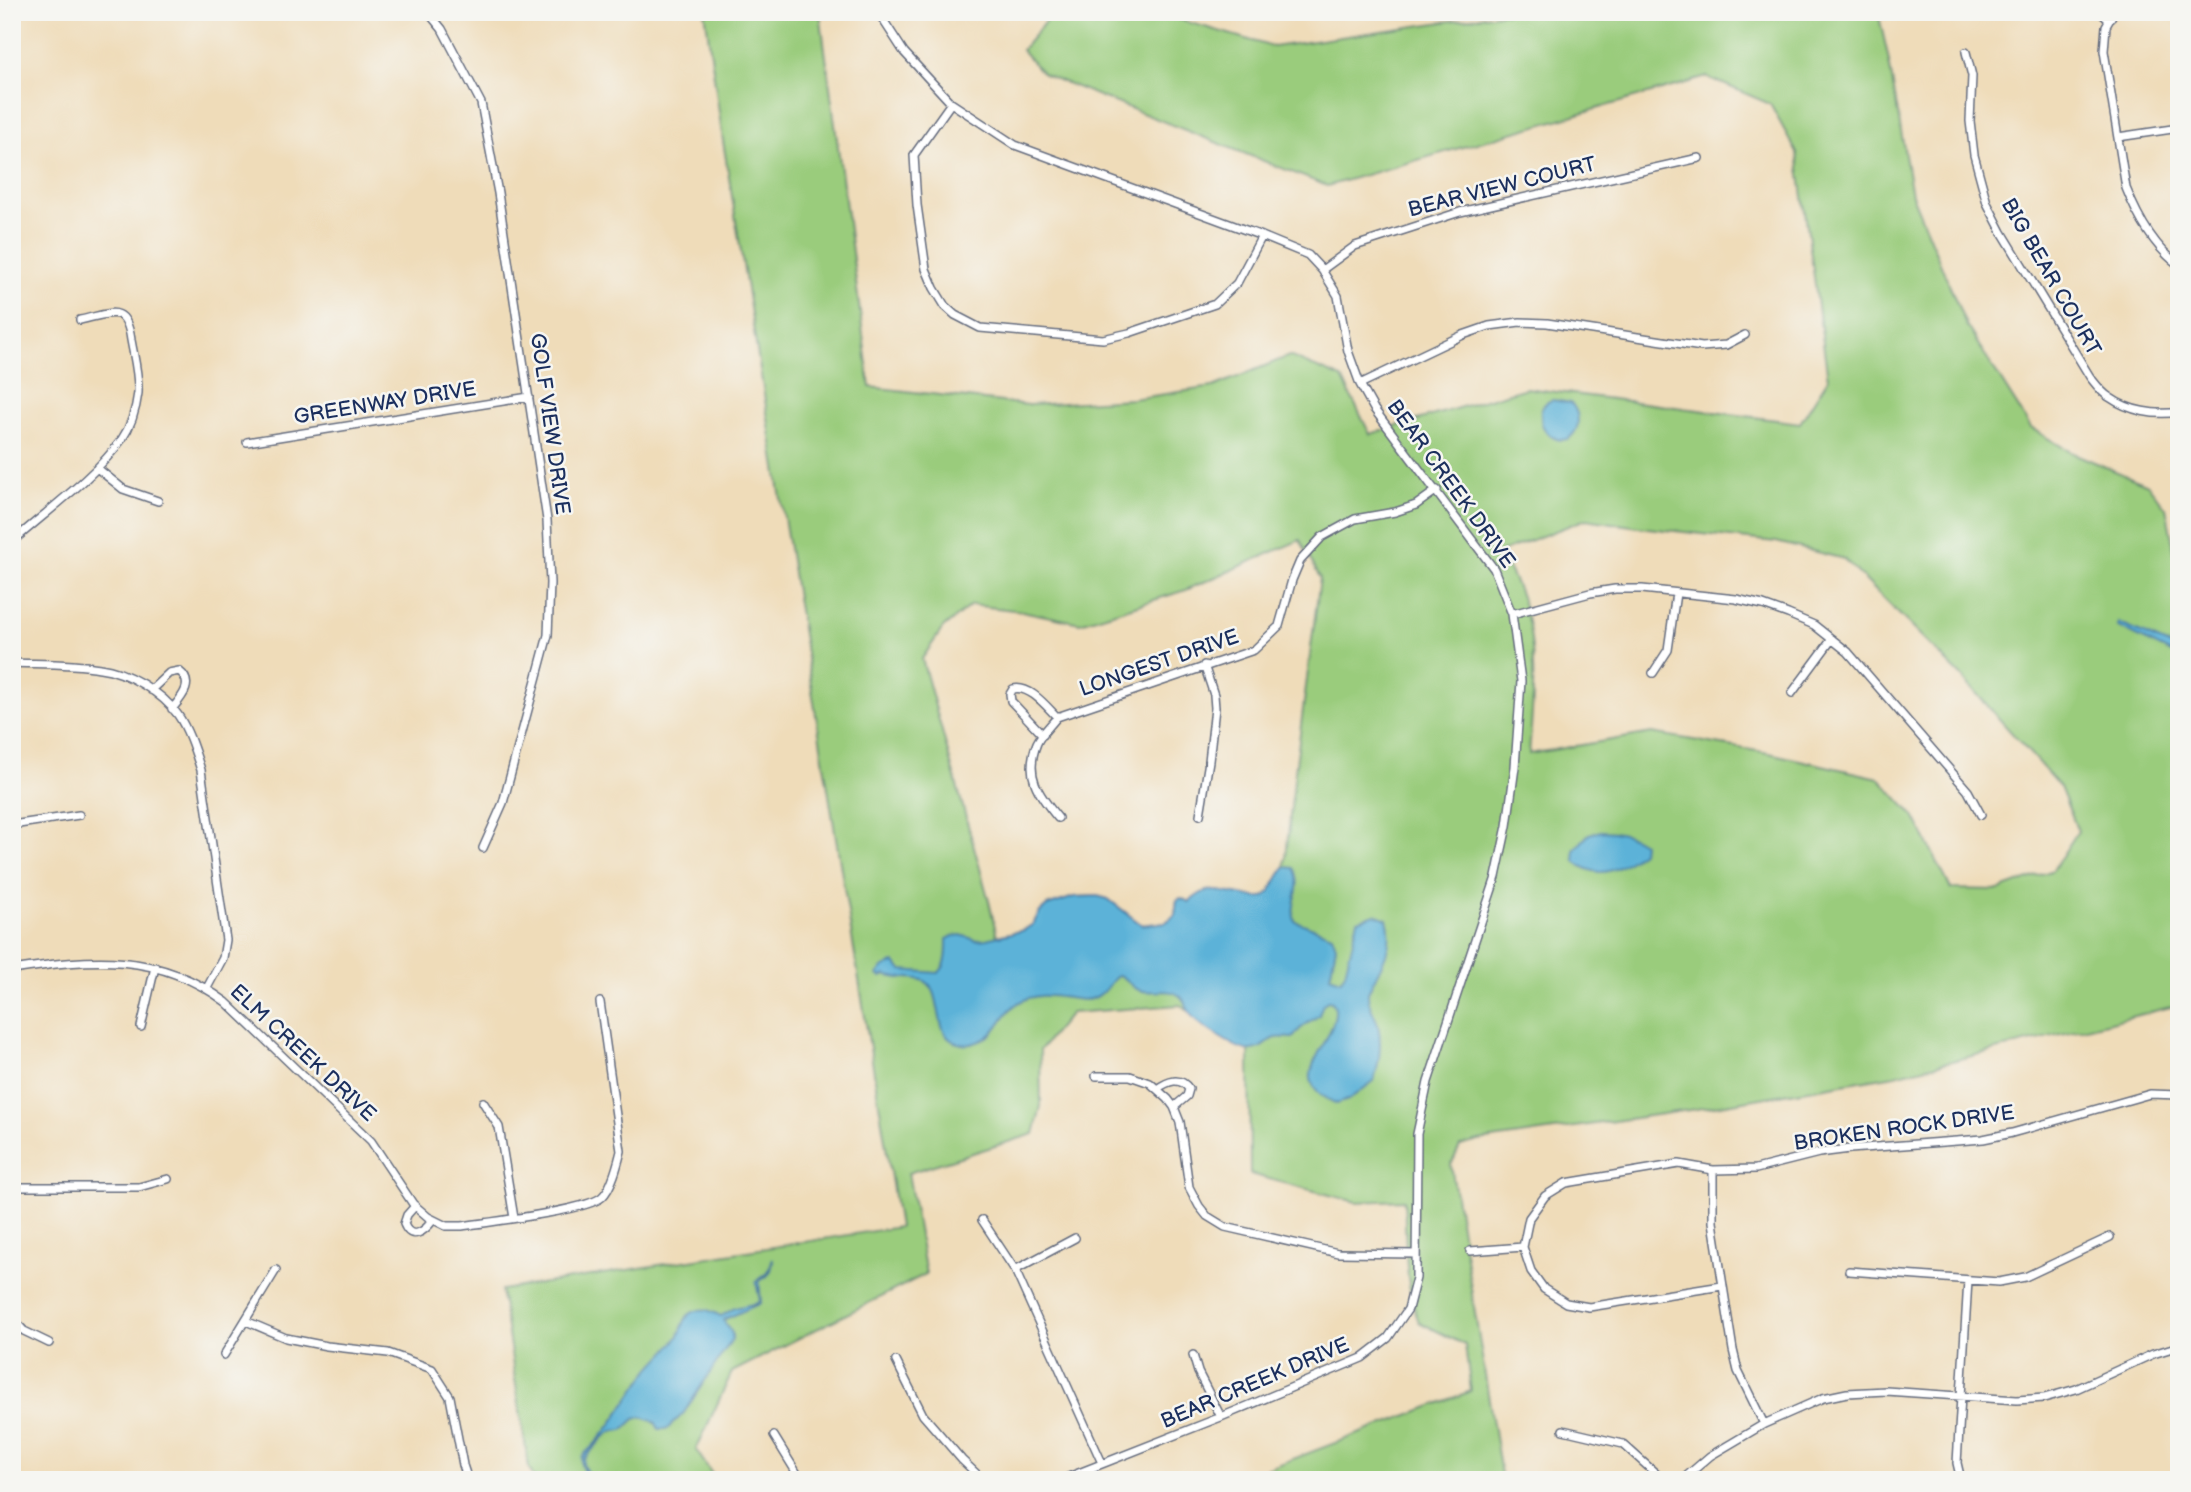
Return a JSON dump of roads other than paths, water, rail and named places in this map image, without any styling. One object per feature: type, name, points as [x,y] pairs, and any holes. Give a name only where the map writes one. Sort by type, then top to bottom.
[{"type":"street","name":"GOLF VIEW DRIVE","points":[[428,12],[442,29],[481,103],[491,151],[547,520],[550,583],[548,635],[503,803],[483,848]]},
{"type":"street","name":"BEAR CREEK DRIVE","points":[[878,12],[904,52],[951,103],[1014,145],[1262,236],[1308,256],[1322,270],[1338,296],[1348,351],[1360,384],[1374,409],[1494,569],[1512,614],[1521,681],[1515,767],[1507,826],[1496,877],[1427,1082],[1418,1134],[1416,1278],[1408,1309],[1388,1338],[1362,1359],[1062,1480]]},
{"type":"street","points":[[2100,12],[2111,16],[2106,26],[2104,51],[2126,188],[2133,205],[2157,244],[2179,265]]},
{"type":"street","name":"BIG BEAR COURT","points":[[1966,52],[1972,76],[1970,121],[1974,155],[1987,203],[2002,232],[2090,377],[2107,397],[2134,410],[2163,415],[2179,412]]},
{"type":"street","points":[[951,103],[914,155],[917,205],[926,269],[934,288],[945,306],[980,328],[1103,339],[1129,333],[1215,304],[1237,283],[1262,236]]},
{"type":"street","points":[[2118,137],[2179,128]]},
{"type":"street","name":"BEAR VIEW COURT","points":[[1322,270],[1355,246],[1460,212],[1699,158]]},
{"type":"street","points":[[12,542],[97,467],[123,438],[134,413],[138,391],[129,325],[122,315],[116,313],[80,320]]},
{"type":"street","points":[[1360,384],[1464,335],[1489,326],[1520,322],[1548,323],[1702,347],[1726,345],[1745,335]]},
{"type":"street","name":"GREENWAY DRIVE","points":[[247,442],[529,397]]},
{"type":"street","points":[[97,467],[123,489],[158,502]]},
{"type":"street","name":"LONGEST DRIVE","points":[[1058,818],[1038,794],[1032,768],[1038,742],[1058,717],[1254,650],[1279,626],[1300,561],[1322,537],[1355,519],[1395,512],[1416,505],[1437,490]]},
{"type":"street","points":[[1512,614],[1590,593],[1642,589],[1737,599],[1763,605],[1814,625],[1848,652],[1968,791],[1981,815]]},
{"type":"street","points":[[1653,673],[1668,650],[1676,593]]},
{"type":"street","points":[[1793,693],[1832,639]]},
{"type":"street","points":[[12,663],[102,668],[129,677],[151,690],[178,714],[193,744],[201,770],[226,940],[223,958],[207,988]]},
{"type":"street","points":[[1200,815],[1215,708],[1214,695],[1204,665]]},
{"type":"street","points":[[151,690],[169,673],[179,671],[186,676],[186,690],[172,709]]},
{"type":"street","points":[[1043,735],[1011,701],[1010,694],[1013,689],[1018,687],[1029,692],[1058,717]]},
{"type":"street","points":[[12,825],[79,814]]},
{"type":"street","name":"ELM CREEK DRIVE","points":[[12,970],[72,961],[118,961],[165,969],[207,988],[235,1011],[371,1141],[415,1206],[446,1226],[462,1226],[582,1207],[603,1196],[615,1172],[621,1151],[600,1002]]},
{"type":"street","points":[[141,1027],[155,967]]},
{"type":"street","points":[[1096,1076],[1130,1076],[1150,1083],[1174,1107],[1180,1122],[1189,1187],[1207,1216],[1225,1227],[1338,1253],[1416,1254]]},
{"type":"street","points":[[1157,1089],[1178,1080],[1185,1083],[1189,1089],[1188,1096],[1174,1107]]},
{"type":"street","name":"BROKEN ROCK DRIVE","points":[[1523,1247],[1529,1218],[1545,1196],[1566,1183],[1679,1164],[1713,1170],[1756,1169],[1819,1153],[1983,1139],[2150,1094],[2179,1095]]},
{"type":"street","points":[[484,1102],[499,1127],[514,1218]]},
{"type":"street","points":[[12,1111],[12,1211]]},
{"type":"street","points":[[1713,1170],[1713,1222],[1738,1371],[1764,1424]]},
{"type":"street","points":[[14,1188],[139,1187],[168,1179]]},
{"type":"street","name":"ELM CREEK DRIVE","points":[[415,1206],[407,1215],[404,1224],[412,1234],[426,1230],[433,1220]]},
{"type":"street","points":[[982,1220],[1015,1270],[1102,1463]]},
{"type":"street","points":[[1849,1271],[1999,1282],[2025,1277],[2110,1237]]},
{"type":"street","points":[[1015,1270],[1075,1238]]},
{"type":"street","points":[[1470,1251],[1523,1247],[1531,1271],[1544,1289],[1566,1303],[1578,1306],[1589,1307],[1722,1286]]},
{"type":"street","points":[[224,1355],[276,1270]]},
{"type":"street","points":[[1961,1480],[1957,1463],[1968,1280]]},
{"type":"street","points":[[12,1318],[24,1331],[49,1343]]},
{"type":"street","points":[[246,1321],[286,1338],[388,1353],[432,1369],[450,1397],[468,1480]]},
{"type":"street","points":[[1682,1480],[1710,1456],[1764,1424],[1824,1398],[1847,1393],[1886,1391],[2017,1400],[2044,1398],[2076,1389],[2153,1354],[2179,1346]]},
{"type":"street","points":[[1193,1355],[1198,1372],[1221,1418]]},
{"type":"street","points":[[895,1361],[923,1415],[962,1460],[984,1480]]},
{"type":"street","points":[[1563,1430],[1623,1444],[1663,1480]]},
{"type":"street","points":[[774,1436],[801,1480]]},
{"type":"water","points":[[1552,400],[1571,403],[1576,412],[1577,428],[1568,438],[1554,438],[1543,426],[1542,408]]},
{"type":"water","points":[[2118,623],[2176,648],[2179,650],[2179,657],[2118,627]]},
{"type":"water","points":[[1601,831],[1623,834],[1638,840],[1643,843],[1642,852],[1610,871],[1584,868],[1575,861],[1574,850],[1589,834]]},
{"type":"water","points":[[1285,867],[1294,868],[1297,875],[1295,921],[1332,935],[1336,946],[1330,976],[1341,980],[1345,973],[1358,920],[1375,914],[1387,919],[1388,948],[1368,993],[1379,1032],[1376,1074],[1374,1081],[1348,1100],[1337,1104],[1314,1087],[1311,1077],[1316,1058],[1333,1023],[1335,1009],[1332,1002],[1323,1004],[1319,1015],[1300,1029],[1293,1038],[1276,1038],[1256,1049],[1247,1050],[1202,1025],[1192,1016],[1183,999],[1176,994],[1139,990],[1118,975],[1096,997],[1080,1000],[1050,996],[1029,998],[1011,1008],[994,1031],[981,1041],[963,1044],[953,1041],[945,1034],[929,984],[917,979],[878,975],[885,967],[895,963],[902,970],[938,973],[945,962],[947,939],[961,935],[976,940],[986,939],[1024,930],[1033,924],[1047,906],[1074,897],[1097,896],[1108,899],[1142,925],[1166,922],[1175,915],[1177,900],[1181,898],[1189,902],[1207,891],[1263,897]]},
{"type":"water","points":[[773,1258],[770,1272],[759,1281],[761,1303],[723,1320],[732,1333],[732,1339],[683,1414],[667,1429],[659,1429],[655,1422],[642,1417],[635,1419],[623,1430],[612,1431],[584,1459],[583,1465],[594,1480],[591,1480],[581,1465],[583,1455],[601,1437],[646,1374],[678,1337],[689,1315],[696,1311],[709,1310],[721,1316],[735,1308],[758,1303],[760,1300],[756,1282],[768,1273]]}]
